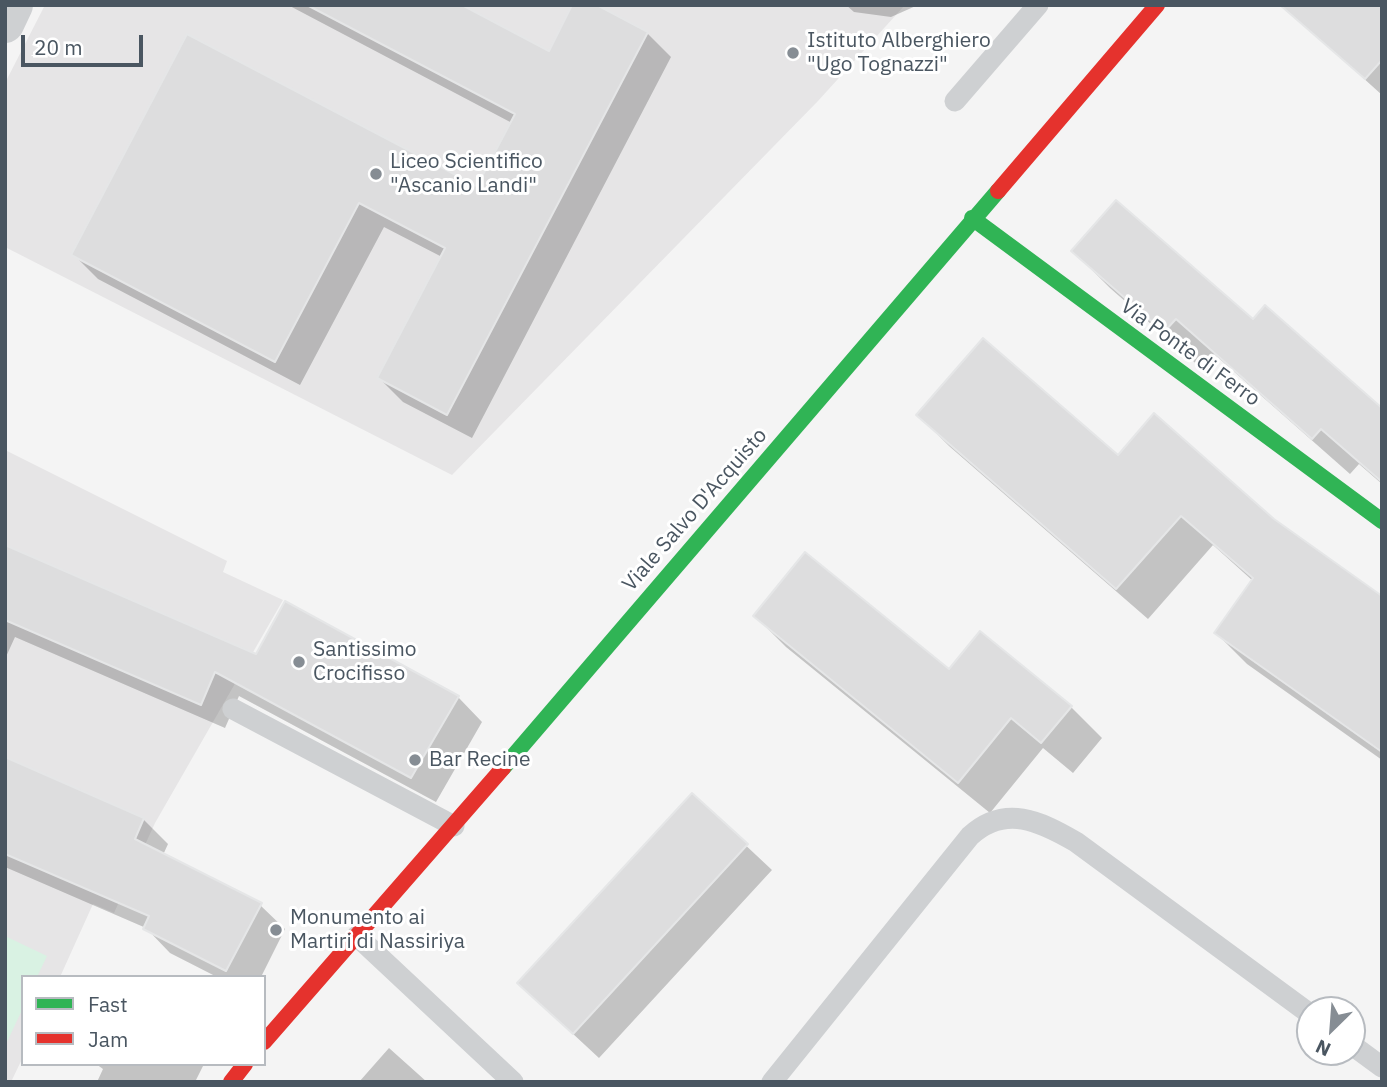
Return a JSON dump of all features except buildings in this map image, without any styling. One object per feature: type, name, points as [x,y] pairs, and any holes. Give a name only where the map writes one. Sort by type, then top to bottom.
[{"type":"main road","name":"Viale Salvo D'Acquisto","points":[[266,1040],[454,826],[1151,7]]},
{"type":"main road","name":"Via Ponte di Ferro","points":[[972,218],[1382,521]]},
{"type":"main road","points":[[231,1082],[243,1066]]},
{"type":"street","points":[[5,24],[14,5]]},
{"type":"lane","points":[[955,101],[1038,5]]},
{"type":"lane","points":[[233,709],[454,826]]},
{"type":"lane","points":[[772,1082],[970,836],[981,826],[1010,817],[1043,824],[1076,842],[1296,1004]]},
{"type":"lane","points":[[357,936],[513,1082]]},
{"type":"lane","points":[[1366,1055],[1382,1067]]},
{"type":"shaded area","name":"Liceo Scientifico \"Ascanio Landi\"","points":[[45,5],[905,5],[818,101],[452,475],[5,247],[5,83]]},
{"type":"shaded area","points":[[5,450],[227,561],[223,572],[283,600],[155,823],[114,913],[93,904],[61,975],[21,975],[21,1061],[11,1082],[5,1082]]},
{"type":"green space","points":[[5,936],[47,956],[38,975],[21,975],[21,1012],[5,1046]]},
{"type":"traffic: fast","points":[[503,768],[998,191]]},
{"type":"traffic: fast","points":[[972,218],[1382,521]]},
{"type":"traffic: jam","points":[[998,191],[1157,5]]},
{"type":"traffic: jam","points":[[266,1040],[503,768]]},
{"type":"traffic: jam","points":[[231,1082],[243,1066]]},
{"type":"place","name":"Istituto Alberghiero \"Ugo Tognazzi\"","points":[[793,53]]},
{"type":"place","name":"Liceo Scientifico \"Ascanio Landi\"","points":[[376,174]]},
{"type":"place","name":"Santissimo Crocifisso","points":[[299,662]]},
{"type":"place","name":"Bar Recine","points":[[415,760]]},
{"type":"place","name":"Monumento ai Martiri di Nassiriya","points":[[276,930]]}]
